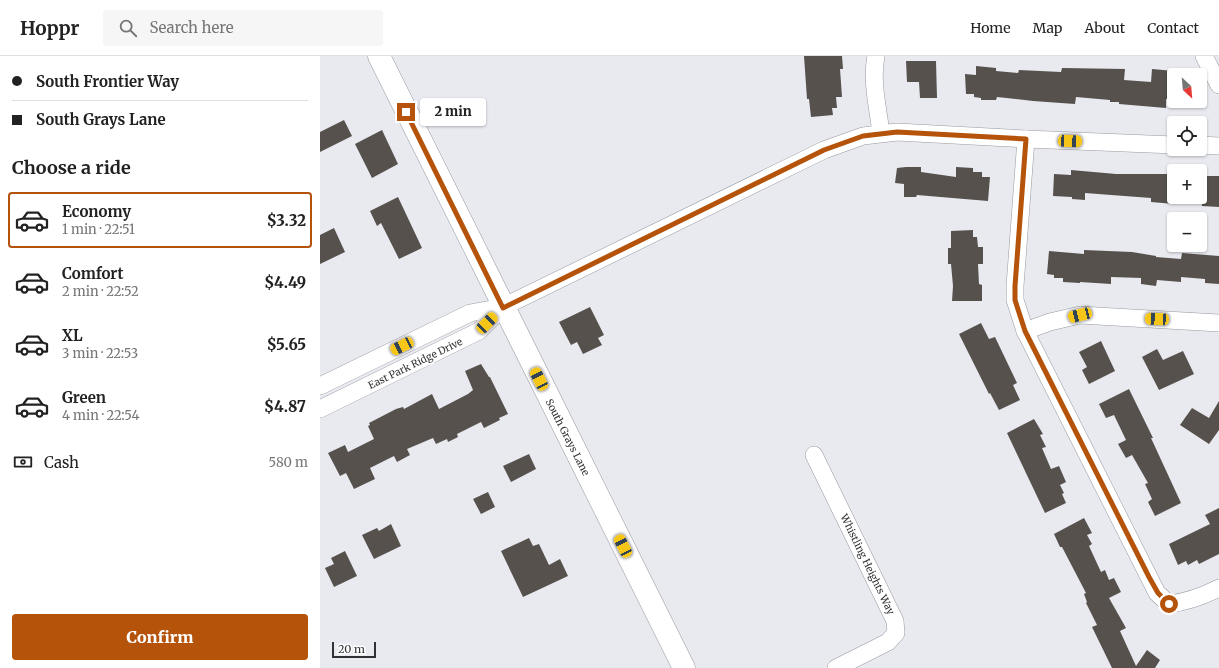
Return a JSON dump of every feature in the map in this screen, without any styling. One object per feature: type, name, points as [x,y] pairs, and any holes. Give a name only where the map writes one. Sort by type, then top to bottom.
[{"type":"street","name":"South Grays Lane","points":[[379,56],[503,308],[684,668]]},
{"type":"street","points":[[876,56],[874,65],[875,82],[881,133]]},
{"type":"street","points":[[1204,56],[1219,85]]},
{"type":"street","name":"East Park Ridge Drive","points":[[320,409],[479,331],[503,308],[824,150],[863,136],[897,132],[1026,139],[1167,144]]},
{"type":"street","points":[[1026,139],[1015,286],[1015,300],[1025,331],[1158,593],[1169,604],[1183,603],[1201,597],[1219,588]]},
{"type":"street","points":[[1207,145],[1219,146]]},
{"type":"street","name":"East Park Ridge Drive","points":[[320,386],[470,313],[503,308]]},
{"type":"street","points":[[1025,331],[1050,322],[1080,315],[1219,323]]},
{"type":"street","name":"Whistling Heights Way","points":[[814,455],[895,621],[896,633],[888,642],[836,668]]},
{"type":"building","points":[[804,56],[842,56],[843,69],[840,69],[842,97],[836,97],[837,108],[832,108],[833,115],[811,117],[809,99],[807,99]]},
{"type":"building","points":[[906,61],[936,61],[937,98],[920,98],[919,82],[907,82]]},
{"type":"building","points":[[976,66],[996,68],[996,71],[1018,73],[1019,70],[1061,72],[1062,68],[1125,69],[1124,80],[1151,82],[1152,69],[1167,70],[1166,108],[1119,104],[1119,102],[1110,102],[1110,100],[1076,97],[1075,104],[997,97],[996,100],[981,100],[981,98],[974,97],[974,94],[966,94],[965,74],[976,75]]},
{"type":"building","points":[[344,120],[352,136],[320,152],[320,132]]},
{"type":"building","points":[[382,130],[398,164],[372,178],[355,144]]},
{"type":"building","points":[[921,167],[921,172],[956,177],[956,167],[973,168],[973,172],[982,172],[982,177],[990,177],[988,201],[917,195],[916,197],[904,197],[904,184],[895,183],[897,168]]},
{"type":"building","points":[[1071,170],[1116,174],[1167,174],[1167,203],[1151,202],[1151,198],[1085,193],[1085,200],[1072,199],[1072,197],[1053,196],[1054,174],[1071,175]]},
{"type":"building","points":[[1207,176],[1219,176],[1219,207],[1202,206],[1202,204],[1207,204]]},
{"type":"building","points":[[398,197],[422,248],[399,259],[381,223],[377,226],[370,211]]},
{"type":"building","points":[[334,228],[345,252],[320,264],[320,235]]},
{"type":"building","points":[[973,230],[973,237],[977,237],[978,247],[983,247],[983,264],[978,264],[979,284],[982,285],[982,301],[952,301],[953,286],[951,264],[948,264],[948,248],[951,248],[951,231]]},
{"type":"building","points":[[1084,250],[1132,252],[1156,257],[1181,259],[1182,253],[1219,256],[1219,284],[1205,283],[1205,279],[1181,277],[1181,282],[1157,280],[1156,286],[1141,284],[1141,278],[1111,277],[1111,284],[1080,283],[1063,282],[1063,278],[1054,278],[1054,275],[1047,274],[1049,251],[1084,254]]},
{"type":"building","points":[[590,307],[604,335],[598,338],[602,345],[583,354],[577,342],[571,345],[559,322]]},
{"type":"building","points":[[981,323],[989,339],[995,337],[1017,383],[1013,385],[1020,400],[999,410],[990,393],[989,394],[959,334]]},
{"type":"building","points":[[1101,341],[1115,371],[1089,384],[1082,370],[1087,367],[1079,352]]},
{"type":"building","points":[[1157,349],[1163,360],[1183,351],[1194,374],[1159,390],[1142,357]]},
{"type":"building","points":[[481,364],[490,377],[508,414],[484,428],[481,422],[457,434],[458,437],[448,442],[447,439],[436,444],[433,438],[407,449],[410,455],[397,462],[394,456],[370,468],[375,479],[354,489],[346,473],[340,476],[328,453],[345,445],[348,452],[374,439],[368,426],[370,425],[369,423],[396,409],[403,407],[404,409],[432,394],[439,409],[468,394],[473,390],[465,371]]},
{"type":"building","points":[[1129,389],[1153,438],[1151,438],[1181,503],[1155,516],[1148,502],[1152,499],[1145,484],[1148,483],[1132,455],[1126,458],[1118,444],[1126,440],[1114,415],[1106,418],[1099,404]]},
{"type":"building","points":[[1219,401],[1219,430],[1209,444],[1180,425],[1192,408],[1209,418]]},
{"type":"building","points":[[1034,419],[1043,434],[1040,435],[1046,447],[1042,448],[1051,469],[1059,466],[1066,482],[1060,485],[1064,493],[1062,494],[1066,503],[1045,513],[1007,433]]},
{"type":"building","points":[[529,454],[536,469],[511,482],[503,466]]},
{"type":"building","points":[[488,492],[495,507],[481,514],[473,499]]},
{"type":"building","points":[[1219,508],[1219,554],[1199,564],[1197,560],[1188,565],[1186,561],[1178,565],[1169,544],[1210,524],[1205,515]]},
{"type":"building","points":[[1084,518],[1092,533],[1087,535],[1092,544],[1089,546],[1101,572],[1105,570],[1109,580],[1114,578],[1121,592],[1109,598],[1126,628],[1120,631],[1136,666],[1147,650],[1160,660],[1155,668],[1112,668],[1092,627],[1097,625],[1086,603],[1084,594],[1086,593],[1054,534]]},
{"type":"building","points":[[391,524],[401,546],[374,559],[362,535],[377,528],[379,531]]},
{"type":"building","points":[[529,538],[533,546],[539,544],[549,565],[560,559],[568,576],[523,597],[501,551]]},
{"type":"building","points":[[345,551],[357,576],[334,587],[325,568],[334,564],[331,558]]},
{"type":"route","points":[[406,112],[503,308],[824,150],[863,136],[897,132],[1026,139],[1015,300],[1025,331],[1149,577],[1158,593],[1169,604]]}]
